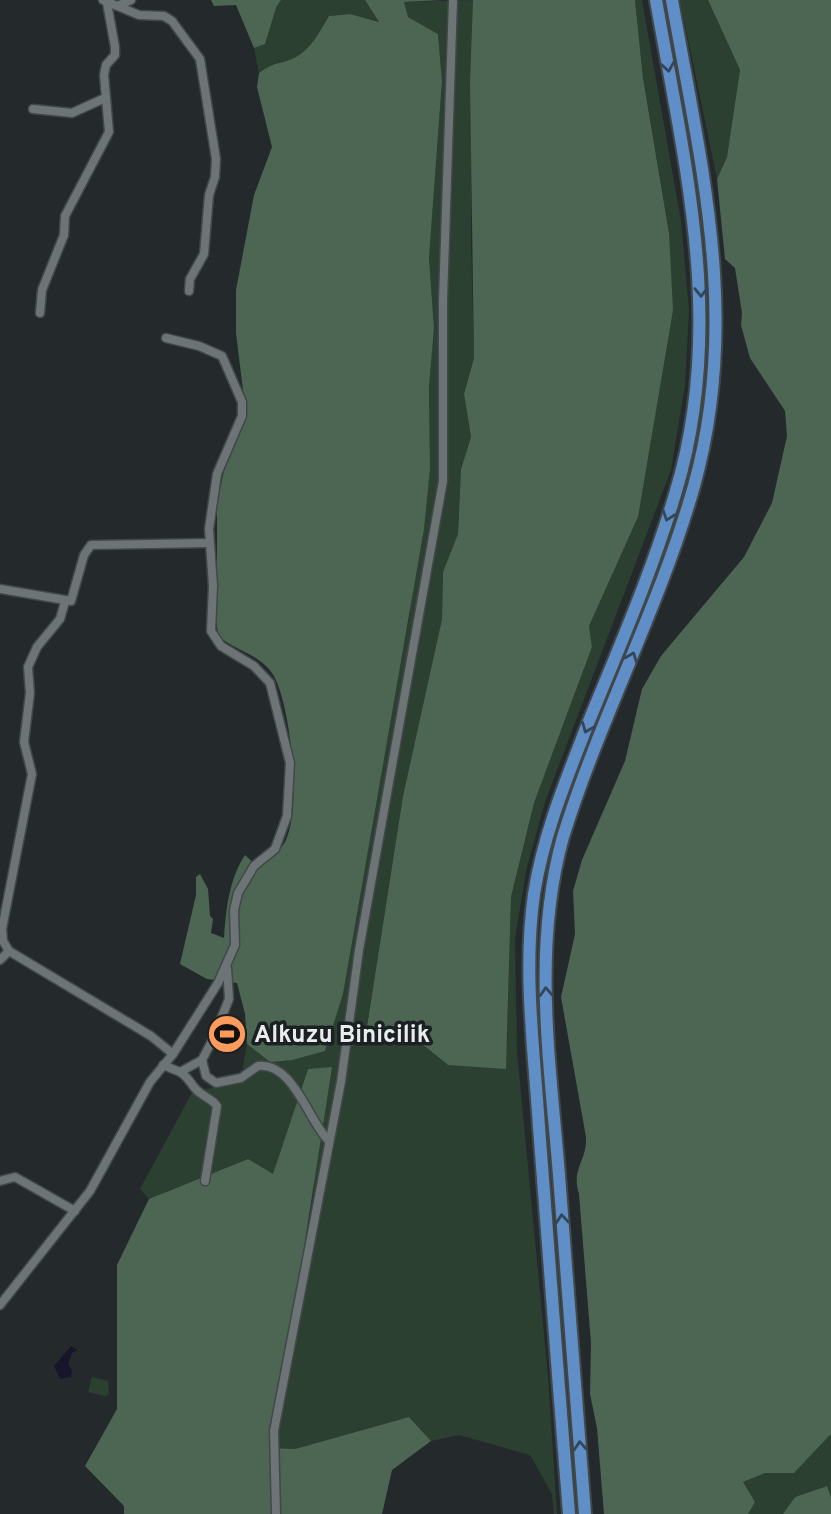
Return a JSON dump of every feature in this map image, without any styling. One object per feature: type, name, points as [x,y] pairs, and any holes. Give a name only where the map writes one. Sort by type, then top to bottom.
[{"type":"highway","points":[[569,1514],[531,1016],[529,943],[537,878],[551,821],[666,522],[684,459],[697,387],[701,324],[698,245],[656,0]]},
{"type":"highway","points":[[585,1514],[552,1090],[545,951],[551,888],[563,837],[682,524],[699,464],[712,395],[717,327],[714,244],[672,0]]},
{"type":"street","points":[[120,5],[131,0]]},
{"type":"street","points":[[276,1514],[274,1431],[341,1082],[359,950],[443,481],[443,300],[453,0]]},
{"type":"street","points":[[40,313],[43,290],[64,235],[65,216],[109,132],[104,75],[106,65],[115,55],[115,47],[105,2],[120,5],[139,15],[164,16],[172,21],[200,59],[216,159],[215,177],[209,195],[204,254],[190,279],[189,291]]},
{"type":"street","points":[[33,109],[72,113],[105,98]]},
{"type":"street","points":[[0,1305],[90,1191],[150,1082],[173,1054],[228,962],[235,945],[234,910],[238,893],[254,866],[275,849],[282,836],[287,816],[290,763],[270,683],[254,666],[222,646],[211,631],[213,586],[209,544],[217,474],[242,416],[242,402],[222,356],[199,346],[166,338]]},
{"type":"street","points":[[0,589],[71,601],[84,555],[91,545],[209,544]]},
{"type":"street","points":[[65,602],[60,619],[37,646],[28,667],[30,693],[24,742],[32,774],[15,874],[2,914],[3,941],[9,951],[151,1037],[173,1054]]},
{"type":"street","points":[[0,960],[9,951]]},
{"type":"street","points":[[180,1072],[202,1060],[229,999],[228,962]]},
{"type":"street","points":[[202,1060],[206,1076],[216,1083],[241,1078],[258,1066],[280,1072],[309,1110],[317,1129],[328,1140]]},
{"type":"street","points":[[163,1065],[191,1079],[196,1090],[213,1100],[217,1106],[205,1181]]},
{"type":"street","points":[[0,1181],[15,1177],[75,1211]]},
{"type":"green space","points":[[211,0],[281,0],[265,44],[254,48],[236,5],[214,6]]},
{"type":"green space","points":[[281,0],[365,0],[380,22],[350,14],[329,16],[315,39],[301,54],[259,73],[254,48],[265,44]]},
{"type":"green space","points":[[365,0],[443,0],[404,2],[408,17],[438,34],[442,81],[429,258],[434,328],[429,387],[430,469],[424,529],[343,994],[325,1051],[292,1060],[270,1062],[247,1044],[245,1014],[237,983],[207,979],[180,964],[196,895],[196,877],[200,874],[208,889],[210,916],[213,919],[211,933],[224,938],[229,895],[240,864],[245,855],[259,868],[277,853],[285,842],[293,807],[290,736],[275,678],[264,664],[219,637],[217,627],[217,503],[224,471],[246,415],[236,333],[236,290],[254,195],[272,147],[257,87],[259,73],[301,54],[315,39],[329,16],[350,14],[379,22]]},
{"type":"green space","points":[[473,0],[471,241],[474,358],[464,394],[471,437],[461,469],[458,535],[443,572],[442,619],[403,796],[366,1033],[422,1044],[448,1065],[507,1043],[511,897],[534,803],[592,647],[589,626],[638,517],[669,233],[643,77],[635,0],[642,0],[681,221],[689,310],[685,385],[671,470],[545,802],[526,871],[515,939],[517,1052],[548,1376],[557,1514],[554,1514],[552,1494],[530,1455],[459,1435],[431,1441],[409,1417],[295,1449],[273,1448],[314,1187],[308,1069],[273,1175],[248,1159],[149,1199],[140,1189],[193,1091],[240,1084],[247,1044],[270,1062],[343,994],[384,747],[409,618],[430,469],[429,387],[434,328],[429,258],[442,81],[438,34],[408,17],[404,2]]},
{"type":"green space","points":[[473,0],[635,0],[643,78],[669,233],[673,310],[638,517],[589,626],[592,647],[534,803],[511,897],[506,1069],[448,1065],[422,1044],[366,1033],[403,796],[442,619],[443,572],[458,534],[461,469],[471,437],[464,394],[474,358],[470,83]]},
{"type":"green space","points":[[680,0],[708,0],[740,70],[727,157],[717,179]]},
{"type":"green space","points":[[708,0],[831,0],[831,1434],[794,1473],[765,1473],[743,1482],[755,1502],[748,1514],[604,1514],[597,1428],[590,1394],[591,1343],[577,1185],[586,1137],[561,997],[575,934],[573,891],[582,860],[625,761],[642,689],[661,656],[744,557],[772,503],[787,436],[785,411],[750,358],[741,325],[742,313],[735,268],[725,259],[717,179],[727,157],[740,70]]},
{"type":"green space","points":[[332,1067],[273,1448],[295,1449],[409,1417],[431,1441],[392,1470],[382,1514],[124,1514],[124,1506],[85,1466],[117,1409],[117,1265],[149,1199],[248,1159],[273,1174],[308,1069]]},
{"type":"green space","points":[[92,1377],[108,1381],[109,1394],[105,1396],[88,1392]]},
{"type":"green space","points":[[831,1434],[831,1497],[826,1486],[795,1497],[783,1514],[748,1514],[743,1482],[765,1473],[794,1473]]},
{"type":"green space","points":[[827,1486],[831,1497],[831,1514],[783,1514],[795,1497]]},
{"type":"shaded area","points":[[71,1346],[77,1350],[72,1353],[68,1364],[72,1370],[71,1377],[60,1379],[54,1366]]},
{"type":"place","name":"Alkuzu Binicilik","points":[[227,1034]]}]
